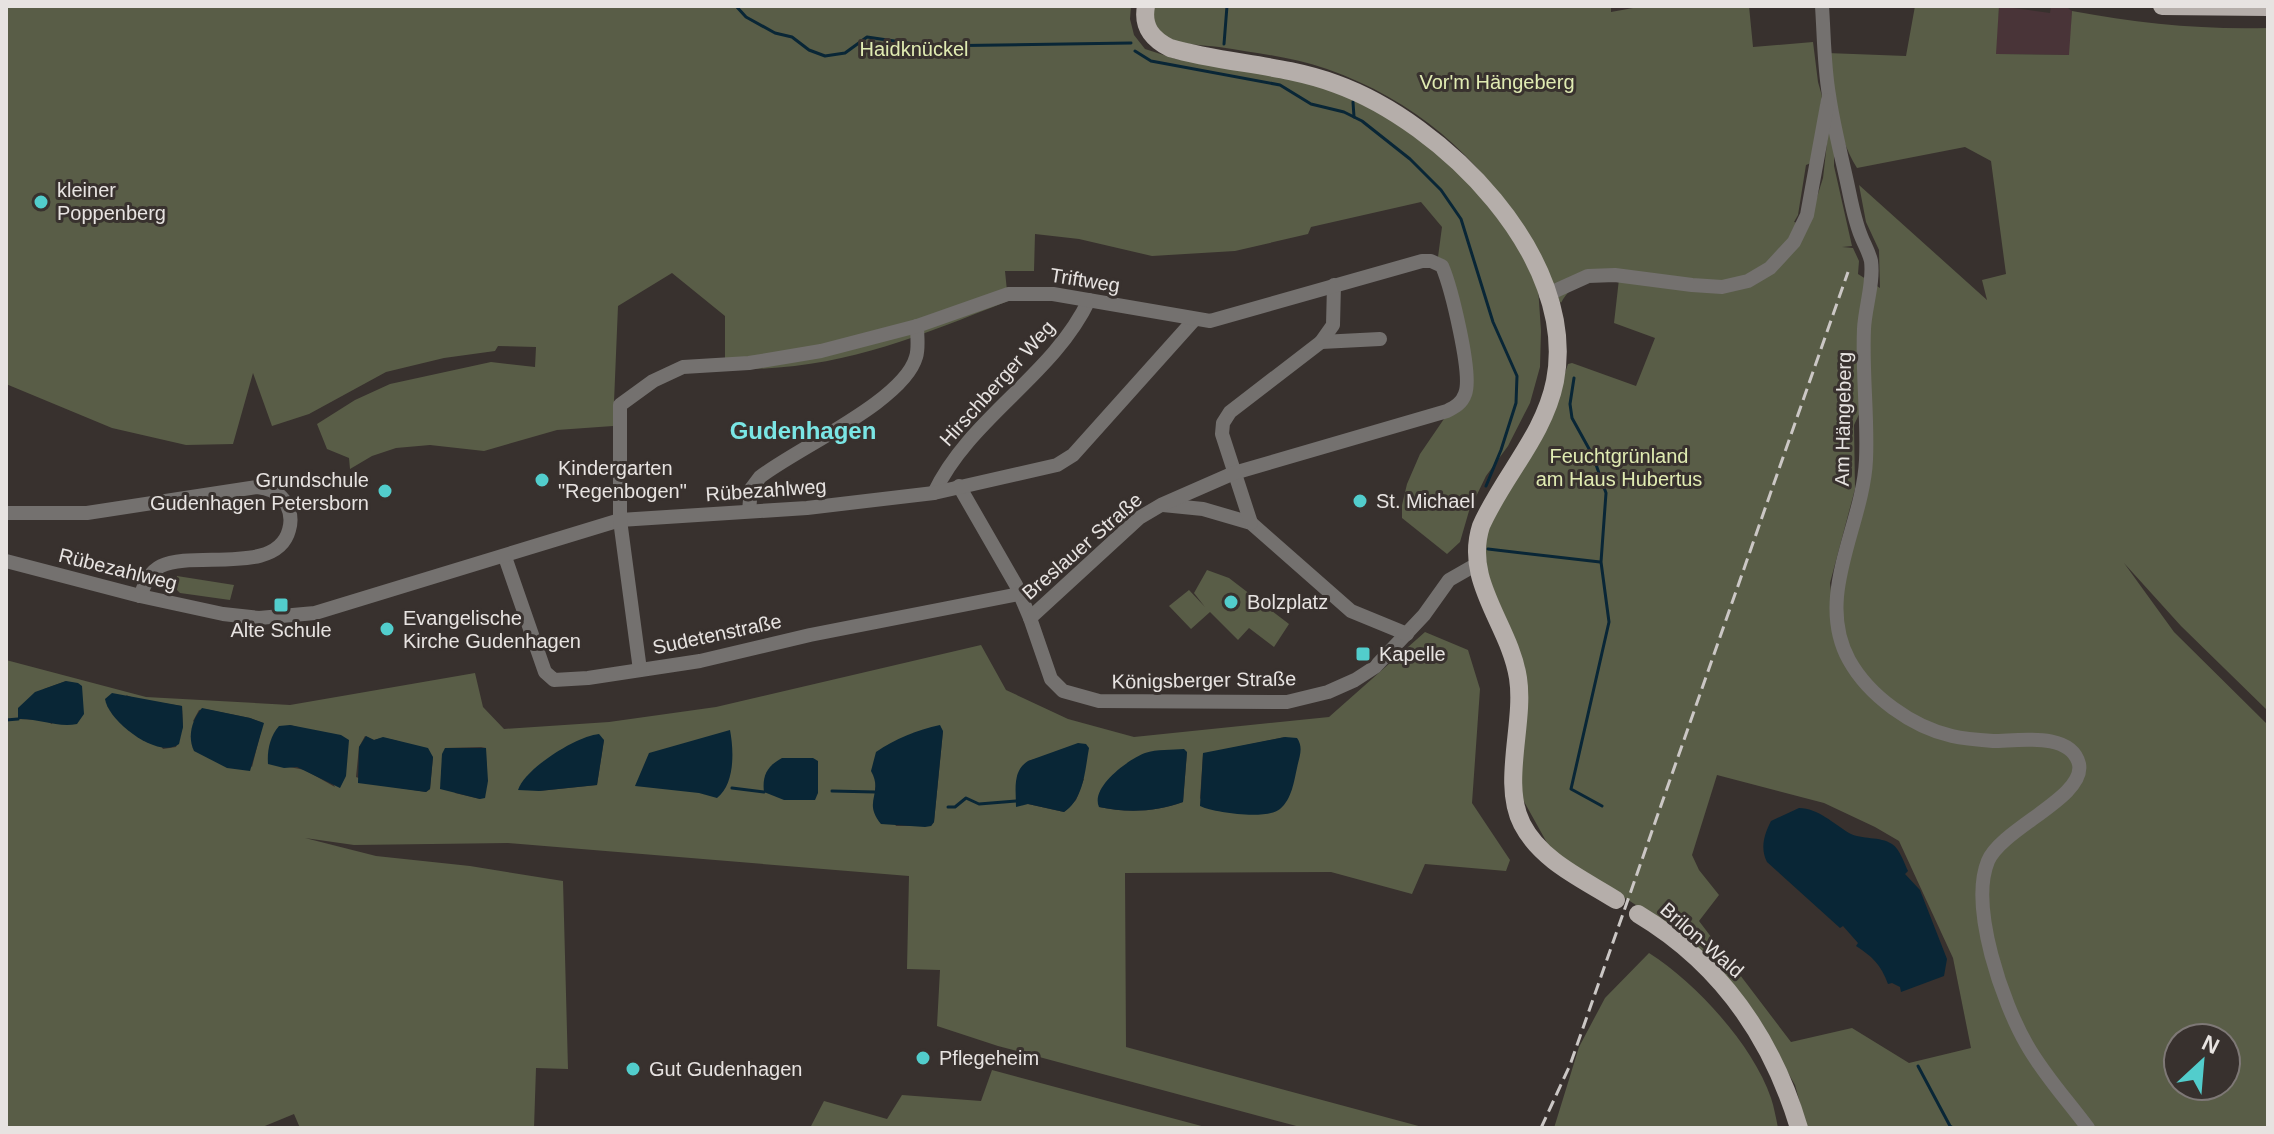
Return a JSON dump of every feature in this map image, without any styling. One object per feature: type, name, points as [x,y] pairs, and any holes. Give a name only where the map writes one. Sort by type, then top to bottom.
[{"type":"main road","points":[[1146,6],[1144,20],[1147,29],[1170,48],[1280,68],[1337,84],[1372,100],[1457,160],[1494,201],[1531,257],[1555,329],[1555,381],[1537,431],[1481,526],[1477,564],[1482,586],[1506,637],[1517,671],[1520,715],[1515,794],[1522,823],[1537,845],[1558,863],[1616,900]]},
{"type":"main road","points":[[2162,6],[2268,7]]},
{"type":"main road","name":"Brilon-Wald","points":[[1638,914],[1698,961],[1743,1009],[1775,1062],[1799,1128]]},
{"type":"street","name":"Am Hängeberg","points":[[1822,6],[1829,96],[1853,212],[1871,262],[1864,330],[1865,470],[1861,504],[1837,586],[1842,646],[1866,684],[1920,724],[1954,736],[1981,740],[2051,742],[2070,750],[2078,761],[2079,774],[2068,792],[2013,832],[1995,850],[1986,869],[1982,895],[1995,962],[2018,1028],[2038,1062],[2088,1128]]},
{"type":"street","points":[[1546,295],[1588,276],[1615,275],[1722,287],[1748,281],[1763,273],[1787,252],[1804,223],[1829,96]]},
{"type":"street","name":"Triftweg","points":[[640,670],[620,520],[620,405],[673,370],[691,365],[749,363],[799,356],[917,326],[1008,294],[1053,294],[1194,320],[1218,319],[1422,261],[1442,266],[1468,371],[1464,396],[1458,405],[1447,411],[1234,473]]},
{"type":"street","points":[[1234,473],[1222,434],[1225,417],[1321,342],[1333,325],[1334,285]]},
{"type":"street","name":"Hirschberger Weg","points":[[934,493],[957,455],[1073,330],[1089,300]]},
{"type":"street","name":"Rübezahlweg","points":[[6,561],[140,596],[248,618],[295,616],[315,613],[505,557],[620,520],[807,508],[934,493],[1066,462],[1194,320]]},
{"type":"street","points":[[749,511],[751,489],[760,477],[879,401],[906,375],[917,356],[917,326]]},
{"type":"street","points":[[1321,342],[1380,339]]},
{"type":"street","name":"Breslauer Straße","points":[[1030,618],[1139,518],[1234,473],[1251,523]]},
{"type":"street","name":"Königsberger Straße","points":[[959,486],[1019,594],[1054,684],[1069,694],[1107,702],[1305,700],[1364,675],[1407,634],[1449,580],[1477,564]]},
{"type":"street","points":[[6,513],[87,513],[257,487],[276,492],[284,500],[290,523],[285,540],[277,549],[259,556],[162,566],[148,578],[140,596]]},
{"type":"street","name":"Breslauer Straße","points":[[1161,505],[1205,509],[1251,523],[1351,611],[1407,634]]},
{"type":"street","name":"Sudetenstraße","points":[[505,557],[548,677],[562,681],[700,661],[849,627],[1019,594]]},
{"type":"shaded area","points":[[1999,6],[2050,13],[2051,6],[2065,6],[2072,11],[2070,55],[1995,54]]},
{"type":"green space","name":"Haidknückel","points":[[6,6],[1131,6],[1134,35],[1145,49],[1176,59],[1286,77],[1335,90],[1374,108],[1422,138],[1473,187],[1517,243],[1538,287],[1540,367],[1530,403],[1508,446],[1486,476],[1469,511],[1460,542],[1447,554],[1402,518],[1407,484],[1420,454],[1461,394],[1464,373],[1438,257],[1442,227],[1421,202],[1311,227],[1308,234],[1235,251],[1152,256],[1079,239],[1035,234],[1034,271],[1005,271],[1008,301],[870,351],[764,369],[725,369],[725,316],[672,273],[618,306],[613,426],[557,430],[484,451],[430,445],[396,448],[372,456],[350,469],[349,458],[327,449],[317,424],[355,400],[390,384],[491,362],[535,367],[536,347],[498,346],[495,351],[444,358],[386,372],[309,414],[272,426],[253,373],[233,444],[186,445],[112,428],[6,384]]},
{"type":"green space","points":[[1153,6],[1611,6],[1611,12],[1644,6],[1749,6],[1753,47],[1813,42],[1822,96],[1811,163],[1806,165],[1798,215],[1794,222],[1798,223],[1796,231],[1806,232],[1823,178],[1828,134],[1834,134],[1834,166],[1852,246],[1842,247],[1853,248],[1859,261],[1858,274],[1880,288],[1879,250],[1866,222],[1859,185],[1987,300],[1982,280],[2006,274],[1991,161],[1965,147],[1857,168],[1839,127],[1827,53],[1906,56],[1915,6],[1999,6],[1996,54],[2069,55],[2072,11],[2170,25],[2268,28],[2268,711],[2181,626],[2124,563],[2174,632],[2268,725],[2268,1128],[1807,1128],[1795,1085],[1747,1001],[1656,918],[1551,850],[1521,796],[1517,672],[1485,564],[1484,544],[1488,525],[1552,410],[1568,364],[1636,386],[1655,338],[1614,323],[1619,279],[1601,279],[1578,285],[1561,303],[1528,238],[1489,182],[1443,135],[1389,97],[1314,65],[1171,40],[1161,34],[1152,19]],"holes":[[[1868,395],[1871,464],[1864,504],[1843,582],[1842,626],[1849,648],[1863,671],[1884,695],[1918,720],[1958,735],[1951,741],[1907,721],[1855,680],[1836,642],[1830,583],[1855,489],[1854,425]],[[1717,775],[1824,803],[1899,841],[1953,958],[1971,1048],[1909,1063],[1852,1028],[1791,1042],[1699,921],[1719,895],[1699,870],[1692,855]]]},
{"type":"green space","name":"Bolzplatz","points":[[1207,570],[1229,578],[1289,624],[1274,647],[1249,628],[1238,640],[1210,612],[1191,629],[1169,606],[1189,590],[1205,607],[1194,593]]},
{"type":"green space","points":[[177,576],[234,585],[230,600],[180,593],[175,588]]},
{"type":"green space","points":[[1425,632],[1468,650],[1480,689],[1472,803],[1510,860],[1506,871],[1425,864],[1412,894],[1331,872],[1125,873],[1126,1047],[1426,1128],[1304,1128],[998,1046],[937,1026],[940,970],[907,969],[909,876],[508,843],[354,845],[305,838],[376,856],[470,866],[563,881],[568,1069],[536,1068],[534,1128],[300,1128],[294,1114],[260,1128],[6,1128],[6,660],[146,697],[290,705],[475,673],[483,707],[504,729],[609,722],[716,707],[981,645],[1006,690],[1068,719],[1134,737],[1329,717]],"holes":[[[66,681],[52,724],[44,720],[18,719],[44,689]],[[126,695],[182,706],[183,727],[176,747],[163,749]],[[205,709],[263,723],[252,767],[193,721],[199,710]],[[290,725],[305,729],[335,787],[305,770],[268,763]],[[943,731],[934,822],[931,826],[896,826],[875,792],[876,780]],[[365,736],[374,740],[396,741],[433,757],[430,789],[426,792],[375,784],[356,777],[359,747]],[[1285,737],[1200,799],[1203,754]],[[604,740],[597,785],[539,791]],[[445,748],[486,748],[480,799],[455,793]],[[1187,752],[1183,802],[1152,810],[1099,807]],[[1049,755],[1084,779],[1076,800],[1064,812],[1028,804],[1028,761]]]},
{"type":"green space","points":[[1649,953],[1704,998],[1737,1037],[1763,1078],[1778,1128],[1554,1128],[1579,1047],[1605,998]]},
{"type":"green space","points":[[992,1070],[1209,1128],[810,1128],[824,1101],[887,1119],[902,1095],[981,1101]]},
{"type":"water","points":[[66,681],[82,686],[84,714],[77,724],[18,719],[18,708],[35,692]]},
{"type":"water","points":[[112,693],[182,706],[183,727],[179,744],[170,748],[159,747],[135,736],[108,708],[105,699]]},
{"type":"water","points":[[202,708],[264,723],[250,771],[227,768],[194,751],[192,728]]},
{"type":"water","points":[[290,725],[341,735],[349,740],[346,776],[340,788],[297,767],[268,764],[273,734],[279,726]]},
{"type":"water","points":[[940,725],[943,731],[934,822],[925,827],[881,824],[873,809],[875,786],[871,771],[876,752],[906,736]]},
{"type":"water","points":[[730,730],[730,776],[717,798],[635,786],[649,753]]},
{"type":"water","points":[[599,734],[604,740],[597,785],[518,790],[531,772],[553,754],[578,740]]},
{"type":"water","points":[[366,736],[374,740],[383,737],[428,748],[433,757],[430,789],[426,792],[358,783],[359,747]]},
{"type":"water","points":[[1285,737],[1297,738],[1300,753],[1292,790],[1280,809],[1253,815],[1200,806],[1203,753]]},
{"type":"water","points":[[1078,743],[1086,744],[1089,748],[1082,783],[1071,806],[1064,812],[1028,804],[1016,807],[1016,781],[1023,765]]},
{"type":"water","points":[[445,748],[486,748],[488,781],[485,798],[440,789]]},
{"type":"water","points":[[1184,749],[1187,752],[1183,802],[1141,810],[1099,807],[1100,791],[1105,783],[1130,761],[1159,750]]},
{"type":"water","points":[[782,758],[813,758],[818,761],[818,793],[815,800],[784,800],[764,792],[767,772]]},
{"type":"water","points":[[1799,808],[1819,814],[1854,835],[1882,840],[1895,846],[1908,871],[1905,874],[1920,890],[1947,959],[1944,976],[1901,992],[1900,987],[1888,984],[1879,967],[1856,946],[1858,943],[1843,926],[1840,928],[1767,862],[1764,842],[1771,821]]},
{"type":"waterway","points":[[736,6],[746,17],[775,33],[792,37],[809,50],[825,56],[845,53],[867,37],[928,46],[1131,43]]},
{"type":"waterway","points":[[1224,44],[1227,6]]},
{"type":"waterway","points":[[1135,51],[1151,61],[1280,85],[1311,104],[1344,112],[1362,121],[1410,159],[1441,190],[1461,219],[1493,322],[1517,376],[1516,403],[1486,486]]},
{"type":"waterway","points":[[1353,102],[1354,117]]},
{"type":"waterway","points":[[1574,378],[1570,404],[1572,418],[1593,456],[1606,493],[1601,562],[1609,622],[1571,789],[1602,806]]},
{"type":"waterway","points":[[1488,549],[1600,562]]},
{"type":"waterway","points":[[6,720],[18,719]]},
{"type":"waterway","points":[[732,788],[764,792]]},
{"type":"waterway","points":[[832,791],[875,792]]},
{"type":"waterway","points":[[948,807],[955,807],[966,798],[979,804],[1016,801]]},
{"type":"waterway","points":[[1918,1066],[1953,1128]]},
{"type":"railway","points":[[1541,1128],[1570,1065],[1848,272]]},
{"type":"place","name":"kleiner Poppenberg","points":[[41,202]]},
{"type":"place","name":"Kindergarten \"Regenbogen\"","points":[[542,480]]},
{"type":"place","name":"Grundschule Gudenhagen Petersborn","points":[[385,491]]},
{"type":"place","name":"St. Michael","points":[[1360,501]]},
{"type":"place","name":"Bolzplatz","points":[[1231,602]]},
{"type":"place","name":"Alte Schule","points":[[281,605]]},
{"type":"place","name":"Evangelische Kirche Gudenhagen","points":[[387,629]]},
{"type":"place","name":"Kapelle","points":[[1363,654]]},
{"type":"place","name":"Pflegeheim","points":[[923,1058]]},
{"type":"place","name":"Gut Gudenhagen","points":[[633,1069]]},
{"type":"district","name":"Gudenhagen","points":[[803,431]]},
{"type":"park label","name":"Vor'm Hängeberg","points":[[1497,82]]},
{"type":"park label","name":"Feuchtgrünland am Haus Hubertus","points":[[1619,468]]}]
